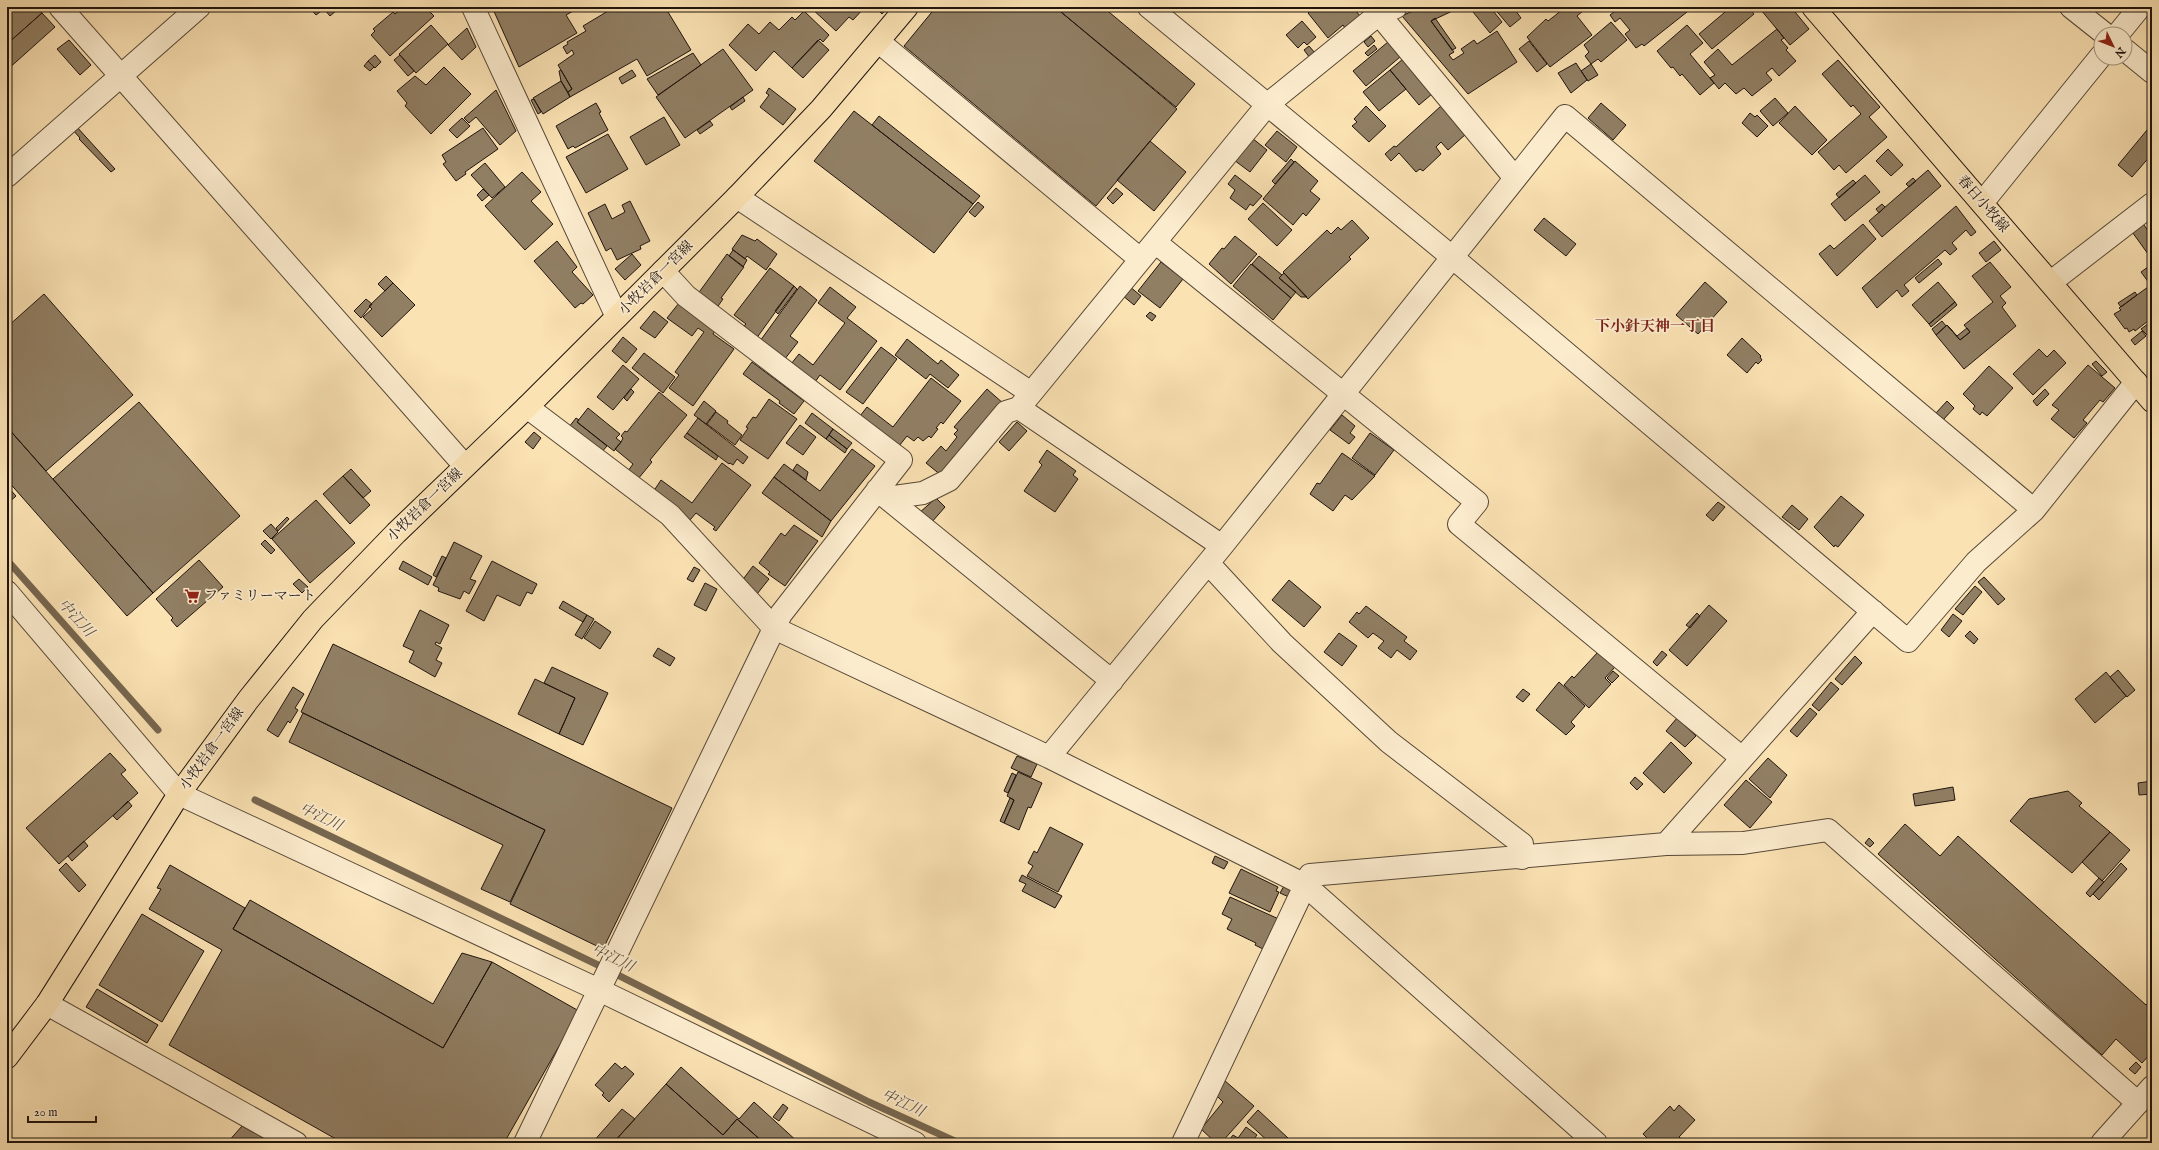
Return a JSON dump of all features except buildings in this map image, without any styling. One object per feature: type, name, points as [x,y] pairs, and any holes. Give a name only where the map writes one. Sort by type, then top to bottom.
[{"type":"main road","name":"小牧岩倉一宮線","points":[[7,1057],[46,1004],[179,794],[248,700],[313,619],[396,533],[527,407],[737,197],[822,109],[907,7]]},
{"type":"main road","name":"春日小牧線","points":[[1813,7],[2152,401]]},
{"type":"street","points":[[60,7],[465,466]]},
{"type":"street","points":[[7,176],[199,7]]},
{"type":"street","points":[[473,7],[617,317]]},
{"type":"street","points":[[1149,7],[1452,257],[1908,641],[1976,562],[2034,510],[2136,382]]},
{"type":"street","points":[[2071,7],[2095,26]]},
{"type":"street","points":[[2125,26],[2140,7]]},
{"type":"street","points":[[882,494],[922,493],[949,480],[1006,412],[1025,401],[1268,104],[1383,9],[1515,178]]},
{"type":"street","points":[[879,42],[1140,260]]},
{"type":"street","points":[[2133,57],[2152,72]]},
{"type":"street","points":[[1982,202],[2093,66]]},
{"type":"street","points":[[1049,757],[1222,546],[1565,116],[2034,510]]},
{"type":"street","points":[[737,197],[1025,401],[1222,546]]},
{"type":"street","points":[[2051,282],[2152,204]]},
{"type":"street","points":[[1155,242],[1477,502],[1459,524],[1742,758]]},
{"type":"street","points":[[526,1143],[781,614],[882,494],[902,460],[686,296],[663,271]]},
{"type":"street","points":[[527,407],[670,515],[774,628],[1049,757],[1305,885],[1596,1143]]},
{"type":"street","points":[[882,494],[1112,681]]},
{"type":"street","points":[[1208,563],[1282,643],[1389,742],[1522,844],[1522,858]]},
{"type":"street","points":[[7,592],[179,794],[601,987],[915,1143]]},
{"type":"street","points":[[1666,844],[1873,611]]},
{"type":"street","points":[[1183,1143],[1310,875],[1522,858],[1666,844],[1744,843],[1828,830],[2146,1099],[2102,1143]]},
{"type":"street","points":[[46,1004],[296,1143]]},
{"type":"waterway","name":"中江川","points":[[7,560],[158,730]]},
{"type":"waterway","name":"中江川","points":[[255,800],[598,965],[869,1102],[959,1143]]},
{"type":"place","name":"ファミリーマート","points":[[192,596]]},
{"type":"district","name":"下小針天神一丁目","points":[[1655,326]]}]
